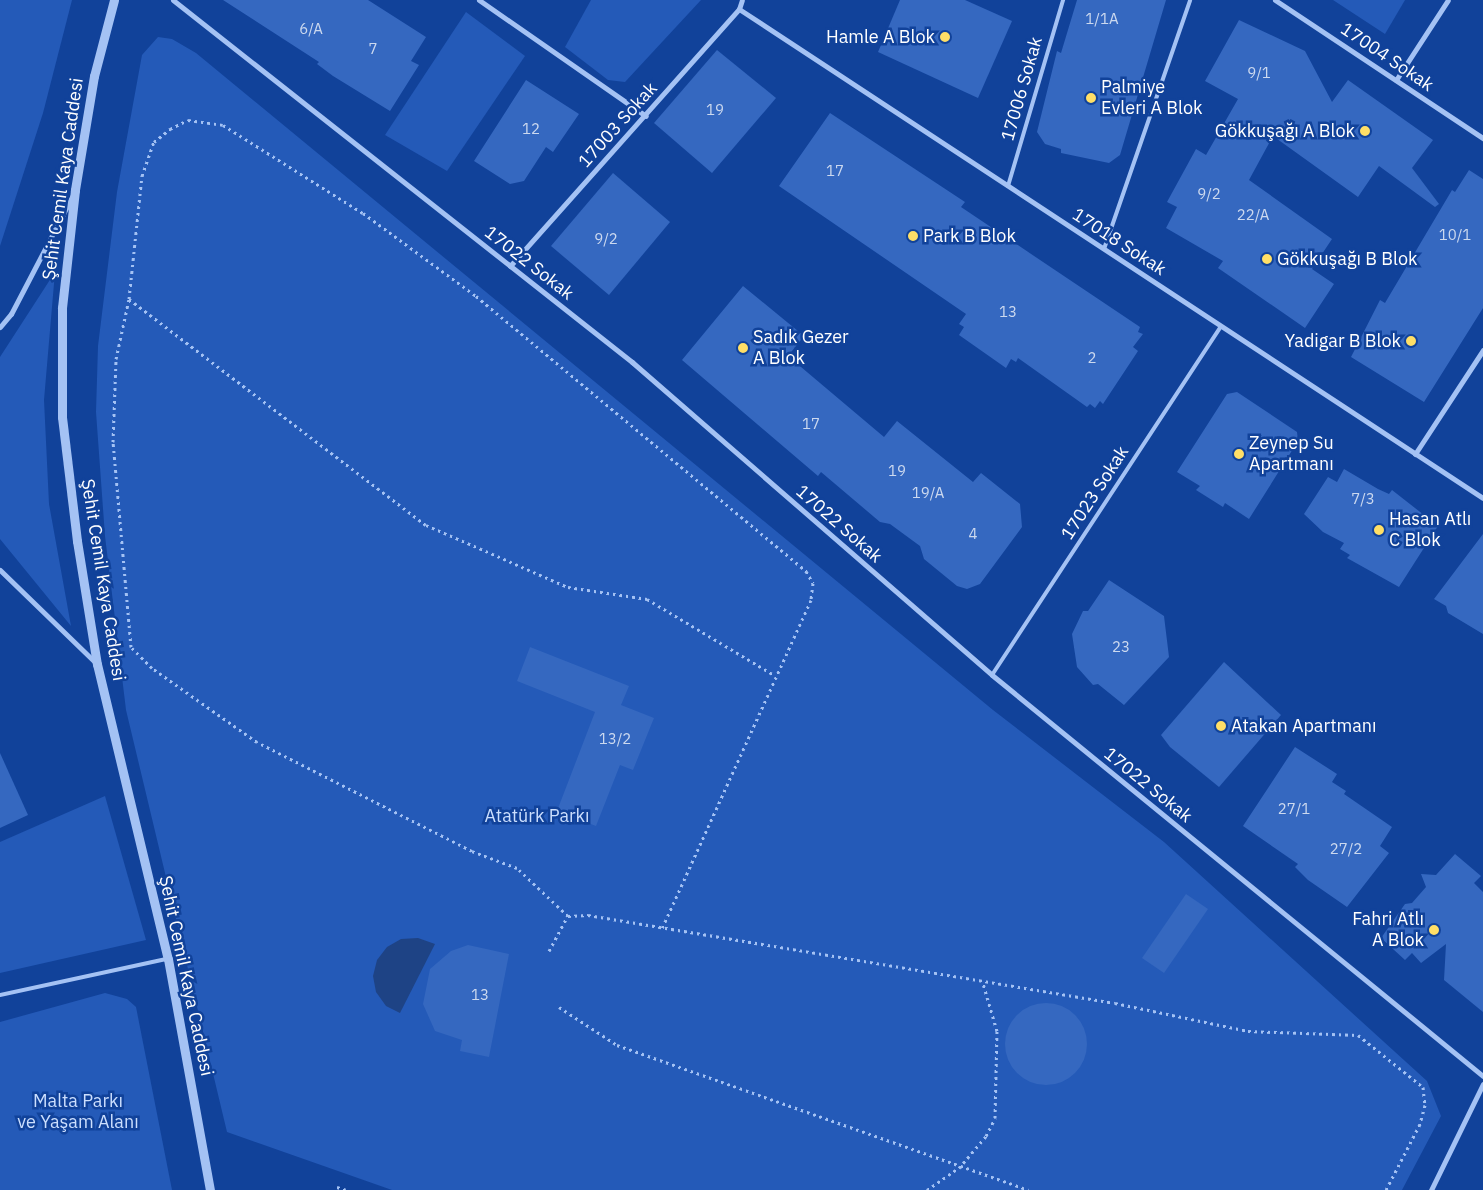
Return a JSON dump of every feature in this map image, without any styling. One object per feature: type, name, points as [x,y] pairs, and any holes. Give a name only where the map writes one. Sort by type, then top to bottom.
[{"type":"street","name":"Şehit Cemil Kaya Caddesi","points":[[114,0],[94,76],[75,190],[62,308],[62,417],[97,664],[168,959],[210,1190]]},
{"type":"street","name":"17022 Sokak","points":[[173,0],[632,362],[992,675],[1483,1076]]},
{"type":"street","points":[[479,0],[646,116]]},
{"type":"street","name":"17003 Sokak","points":[[510,266],[646,116],[739,9],[742,0]]},
{"type":"street","name":"17004 Sokak","points":[[1275,0],[1483,138]]},
{"type":"street","points":[[1396,80],[1448,0]]},
{"type":"street","name":"17018 Sokak","points":[[739,9],[1483,498]]},
{"type":"street","points":[[0,327],[11,314],[75,190]]},
{"type":"street","points":[[1416,454],[1483,350]]},
{"type":"street","points":[[0,570],[97,664]]},
{"type":"street","points":[[1431,1190],[1483,1084]]},
{"type":"lane","name":"17006 Sokak","points":[[1008,186],[1063,0]]},
{"type":"lane","points":[[1104,249],[1190,0]]},
{"type":"lane","name":"17023 Sokak","points":[[992,675],[1221,326]]},
{"type":"lane","points":[[0,995],[168,959]]},
{"type":"path","points":[[662,928],[774,675],[810,600],[813,583],[806,570],[476,296],[362,213],[223,125],[188,120],[154,142],[142,176],[129,299],[116,359],[113,442],[131,647],[152,668],[257,742],[472,851],[517,868],[568,916],[588,915],[662,928],[983,983],[1115,1003],[1248,1031],[1346,1033],[1367,1038],[1423,1087],[1425,1105],[1420,1124],[1386,1190]]},
{"type":"path","points":[[129,299],[426,525],[568,587],[647,599],[774,675]]},
{"type":"path","points":[[548,951],[568,916]]},
{"type":"path","points":[[927,1190],[959,1168],[986,1136],[995,1118],[996,1031],[983,983]]},
{"type":"path","points":[[559,1007],[617,1044],[918,1149],[959,1168],[1028,1190]]},
{"type":"path","points":[[337,1187],[346,1190]]},
{"type":"green space","points":[[0,0],[72,0],[43,113],[0,246]]},
{"type":"green space","points":[[591,0],[701,0],[625,82],[608,80],[565,47]]},
{"type":"green space","points":[[1333,0],[1405,0],[1385,34]]},
{"type":"green space","points":[[466,12],[525,56],[447,171],[385,135]]},
{"type":"green space","name":"Atatürk Parkı","points":[[158,37],[172,39],[196,53],[993,710],[1164,842],[1427,1081],[1441,1116],[1402,1190],[392,1190],[227,1132],[126,710],[105,536],[96,412],[98,346],[117,192],[142,55]]},
{"type":"green space","points":[[55,272],[44,400],[49,504],[71,626],[0,539],[0,357]]},
{"type":"green space","points":[[105,796],[146,940],[0,973],[0,842]]},
{"type":"green space","name":"Malta Parkı ve Yaşam Alanı","points":[[105,993],[127,999],[136,1007],[172,1190],[0,1190],[0,1022]]},
{"type":"shaded area","points":[[418,938],[435,944],[400,1013],[386,1006],[376,992],[373,976],[377,960],[387,947],[401,939]]},
{"type":"building","points":[[223,0],[368,0],[426,37],[411,61],[419,65],[390,111],[333,76],[317,64],[319,62]]},
{"type":"building","name":"Hamle A Blok","points":[[900,0],[965,0],[1012,21],[978,98],[878,52]]},
{"type":"building","name":"Palmiye Evleri A Blok","points":[[1077,0],[1166,0],[1120,155],[1109,163],[1061,153],[1061,149],[1045,144],[1037,132],[1057,51],[1061,53]]},
{"type":"building","points":[[1239,20],[1305,51],[1332,102],[1348,80],[1433,140],[1412,168],[1439,204],[1435,207],[1379,166],[1358,197],[1273,136],[1249,180],[1332,239],[1312,269],[1334,284],[1305,328],[1218,268],[1223,261],[1166,228],[1177,207],[1167,202],[1196,149],[1206,155],[1238,99],[1205,81]]},
{"type":"building","points":[[717,50],[776,98],[712,173],[654,123]]},
{"type":"building","points":[[526,80],[579,114],[553,152],[546,147],[524,181],[510,184],[474,161]]},
{"type":"building","points":[[830,113],[965,202],[961,207],[1140,327],[1138,332],[1143,334],[1133,347],[1138,351],[1103,404],[1100,401],[1095,408],[1090,404],[1087,407],[1018,358],[1016,362],[1011,359],[1006,368],[959,335],[964,327],[959,324],[966,314],[779,186]]},
{"type":"building","points":[[1469,170],[1483,179],[1483,308],[1424,402],[1351,357],[1380,300],[1385,303],[1452,190],[1455,192]]},
{"type":"building","points":[[613,173],[670,222],[609,295],[551,246]]},
{"type":"building","points":[[743,286],[804,336],[788,356],[884,437],[897,421],[973,482],[981,473],[1020,504],[1022,527],[980,584],[967,589],[957,586],[924,559],[920,546],[890,524],[880,522],[821,472],[818,476],[682,360]]},
{"type":"building","name":"Zeynep Su Apartmanı","points":[[1237,392],[1297,432],[1298,441],[1249,519],[1225,503],[1223,507],[1196,490],[1200,486],[1177,472],[1227,394]]},
{"type":"building","name":"Hasan Atlı C Blok","points":[[1344,469],[1389,494],[1392,490],[1438,526],[1399,587],[1347,558],[1350,555],[1340,549],[1344,543],[1323,532],[1304,514],[1328,477],[1337,482]]},
{"type":"building","points":[[1483,534],[1483,634],[1448,613],[1446,606],[1434,599]]},
{"type":"building","points":[[1109,580],[1164,616],[1169,657],[1124,705],[1098,684],[1093,685],[1077,667],[1072,634],[1083,611],[1088,611]]},
{"type":"building","points":[[530,647],[629,686],[621,705],[654,718],[633,770],[620,765],[596,826],[557,811],[595,712],[517,681]]},
{"type":"building","name":"Atakan Apartmanı","points":[[1224,662],[1281,715],[1219,787],[1170,747],[1161,735]]},
{"type":"building","points":[[1295,747],[1337,774],[1332,782],[1346,791],[1344,794],[1392,827],[1380,846],[1389,853],[1347,907],[1308,880],[1295,867],[1298,864],[1243,826]]},
{"type":"building","points":[[0,753],[28,815],[0,828]]},
{"type":"building","name":"Fahri Atlı A Blok","points":[[1455,854],[1481,876],[1474,883],[1483,892],[1483,1012],[1444,980],[1446,944],[1421,963],[1412,953],[1405,960],[1381,938],[1405,904],[1412,903],[1426,887],[1421,874],[1436,875]]},
{"type":"building","points":[[1186,894],[1208,909],[1164,973],[1142,958]]},
{"type":"building","points":[[468,945],[509,954],[489,1057],[460,1051],[462,1040],[435,1031],[423,1004],[430,969],[451,951]]},
{"type":"building","points":[[1046,1003],[1062,1006],[1075,1015],[1084,1028],[1087,1044],[1084,1060],[1075,1073],[1062,1082],[1046,1085],[1030,1082],[1017,1073],[1008,1060],[1005,1044],[1008,1028],[1017,1015],[1030,1006]]},
{"type":"place","name":"Hamle A Blok","points":[[945,37]]},
{"type":"place","name":"Palmiye Evleri A Blok","points":[[1091,98]]},
{"type":"place","name":"Gökkuşağı A Blok","points":[[1365,131]]},
{"type":"place","name":"Park B Blok","points":[[913,236]]},
{"type":"place","name":"Gökkuşağı B Blok","points":[[1267,259]]},
{"type":"place","name":"Yadigar B Blok","points":[[1411,341]]},
{"type":"place","name":"Sadık Gezer A Blok","points":[[743,348]]},
{"type":"place","name":"Zeynep Su Apartmanı","points":[[1239,454]]},
{"type":"place","name":"Hasan Atlı C Blok","points":[[1379,530]]},
{"type":"place","name":"Atakan Apartmanı","points":[[1221,726]]},
{"type":"place","name":"Fahri Atlı A Blok","points":[[1434,930]]}]
